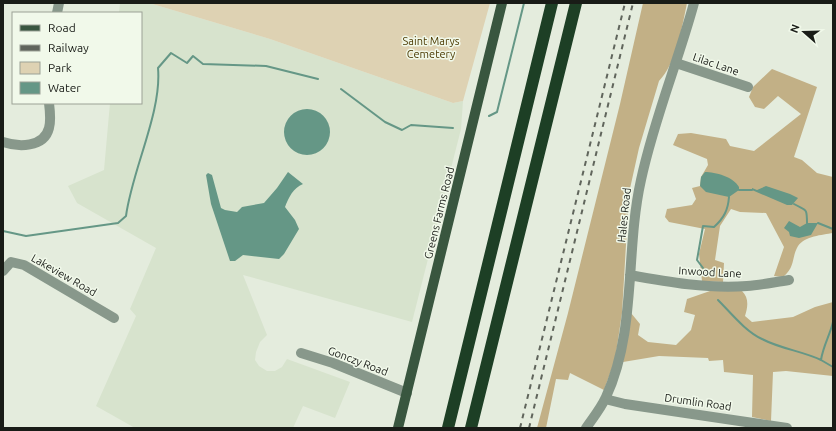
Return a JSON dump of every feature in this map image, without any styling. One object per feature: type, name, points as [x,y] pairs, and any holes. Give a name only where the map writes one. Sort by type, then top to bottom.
[{"type":"highway","points":[[448,428],[552,3]]},
{"type":"highway","points":[[472,428],[576,3]]},
{"type":"main road","name":"Greens Farms Road","points":[[398,428],[502,3]]},
{"type":"street","name":"Hales Road","points":[[586,428],[605,399],[618,364],[622,342],[641,179],[659,113],[694,3]]},
{"type":"street","name":"Lilac Lane","points":[[676,63],[748,87]]},
{"type":"street","points":[[3,142],[23,145],[41,141],[46,136],[49,128],[49,104]]},
{"type":"street","name":"Lakeview Road","points":[[3,271],[11,262],[24,265],[114,318]]},
{"type":"street","name":"Inwood Lane","points":[[630,275],[674,283],[727,287],[747,286],[789,280]]},
{"type":"street","name":"Gonczy Road","points":[[301,353],[333,363],[406,393]]},
{"type":"street","name":"Drumlin Road","points":[[605,399],[624,404],[787,428]]},
{"type":"shaded area","points":[[120,3],[149,3],[270,39],[453,103],[463,101],[461,129],[412,322],[243,275],[267,335],[260,342],[255,360],[259,366],[267,371],[275,371],[282,367],[287,359],[350,382],[335,418],[303,406],[293,428],[135,428],[96,406],[136,316],[130,309],[156,248],[77,203],[68,186],[104,170],[110,104],[142,104],[142,12],[119,12]]},
{"type":"shaded area","points":[[643,3],[687,3],[678,45],[670,65],[659,81],[639,148],[629,193],[622,313],[615,360],[604,390],[570,373],[568,380],[556,379],[546,428],[537,428],[568,313],[620,104]]},
{"type":"shaded area","points":[[772,69],[817,87],[794,157],[802,160],[817,173],[833,177],[833,233],[814,236],[805,240],[798,246],[792,266],[787,273],[783,277],[774,276],[784,247],[766,213],[740,212],[731,209],[720,226],[715,260],[724,263],[723,282],[702,281],[699,254],[705,229],[669,222],[665,217],[667,209],[692,205],[696,199],[692,188],[700,186],[701,177],[708,165],[707,159],[673,145],[678,134],[691,133],[726,139],[730,146],[754,151],[801,114],[778,96],[764,109],[755,107],[749,97],[753,87]]},
{"type":"shaded area","points":[[710,291],[742,291],[746,296],[747,302],[745,316],[752,322],[793,317],[815,307],[833,302],[833,376],[786,371],[773,372],[771,421],[752,417],[753,375],[724,372],[723,360],[709,361],[708,358],[659,356],[623,362],[631,313],[640,324],[638,335],[648,342],[676,345],[691,330],[695,315],[684,312],[687,299]]},
{"type":"green space","name":"Saint Marys Cemetery","points":[[149,3],[490,3],[463,101],[453,103],[270,39]]},
{"type":"water","points":[[307,109],[320,113],[326,119],[330,132],[326,145],[320,151],[307,155],[294,151],[288,145],[284,132],[288,119],[294,113]]},
{"type":"water","points":[[288,172],[303,184],[294,190],[285,207],[295,220],[299,229],[284,254],[279,259],[243,255],[235,261],[230,261],[211,204],[206,175],[208,173],[212,175],[221,208],[237,212],[242,207],[264,203]]},
{"type":"water","points":[[705,172],[719,174],[733,180],[737,183],[739,190],[729,197],[706,192],[700,186],[701,177]]},
{"type":"water","points":[[766,186],[798,198],[792,205],[787,205],[752,190],[752,188],[757,190]]},
{"type":"water","points":[[789,221],[800,227],[807,223],[818,223],[811,235],[799,238],[790,236],[789,232],[784,228]]},
{"type":"waterway","points":[[489,116],[497,112],[524,3]]},
{"type":"waterway","points":[[3,231],[26,236],[118,223],[126,216],[129,198],[156,103],[158,68],[171,53],[187,63],[193,56],[203,64],[266,66],[318,79]]},
{"type":"waterway","points":[[341,89],[385,122],[402,130],[411,125],[453,128]]},
{"type":"waterway","points":[[739,190],[752,190]]},
{"type":"waterway","points":[[703,268],[697,260],[703,226],[714,227],[717,224],[725,214],[729,197]]},
{"type":"waterway","points":[[794,204],[805,210],[807,214],[807,223]]},
{"type":"waterway","points":[[818,223],[833,229]]},
{"type":"waterway","points":[[718,300],[738,321],[756,336],[821,360]]},
{"type":"waterway","points":[[833,322],[821,360],[833,367]]},
{"type":"railway","points":[[520,428],[625,3]]},
{"type":"railway","points":[[529,428],[633,3]]}]
